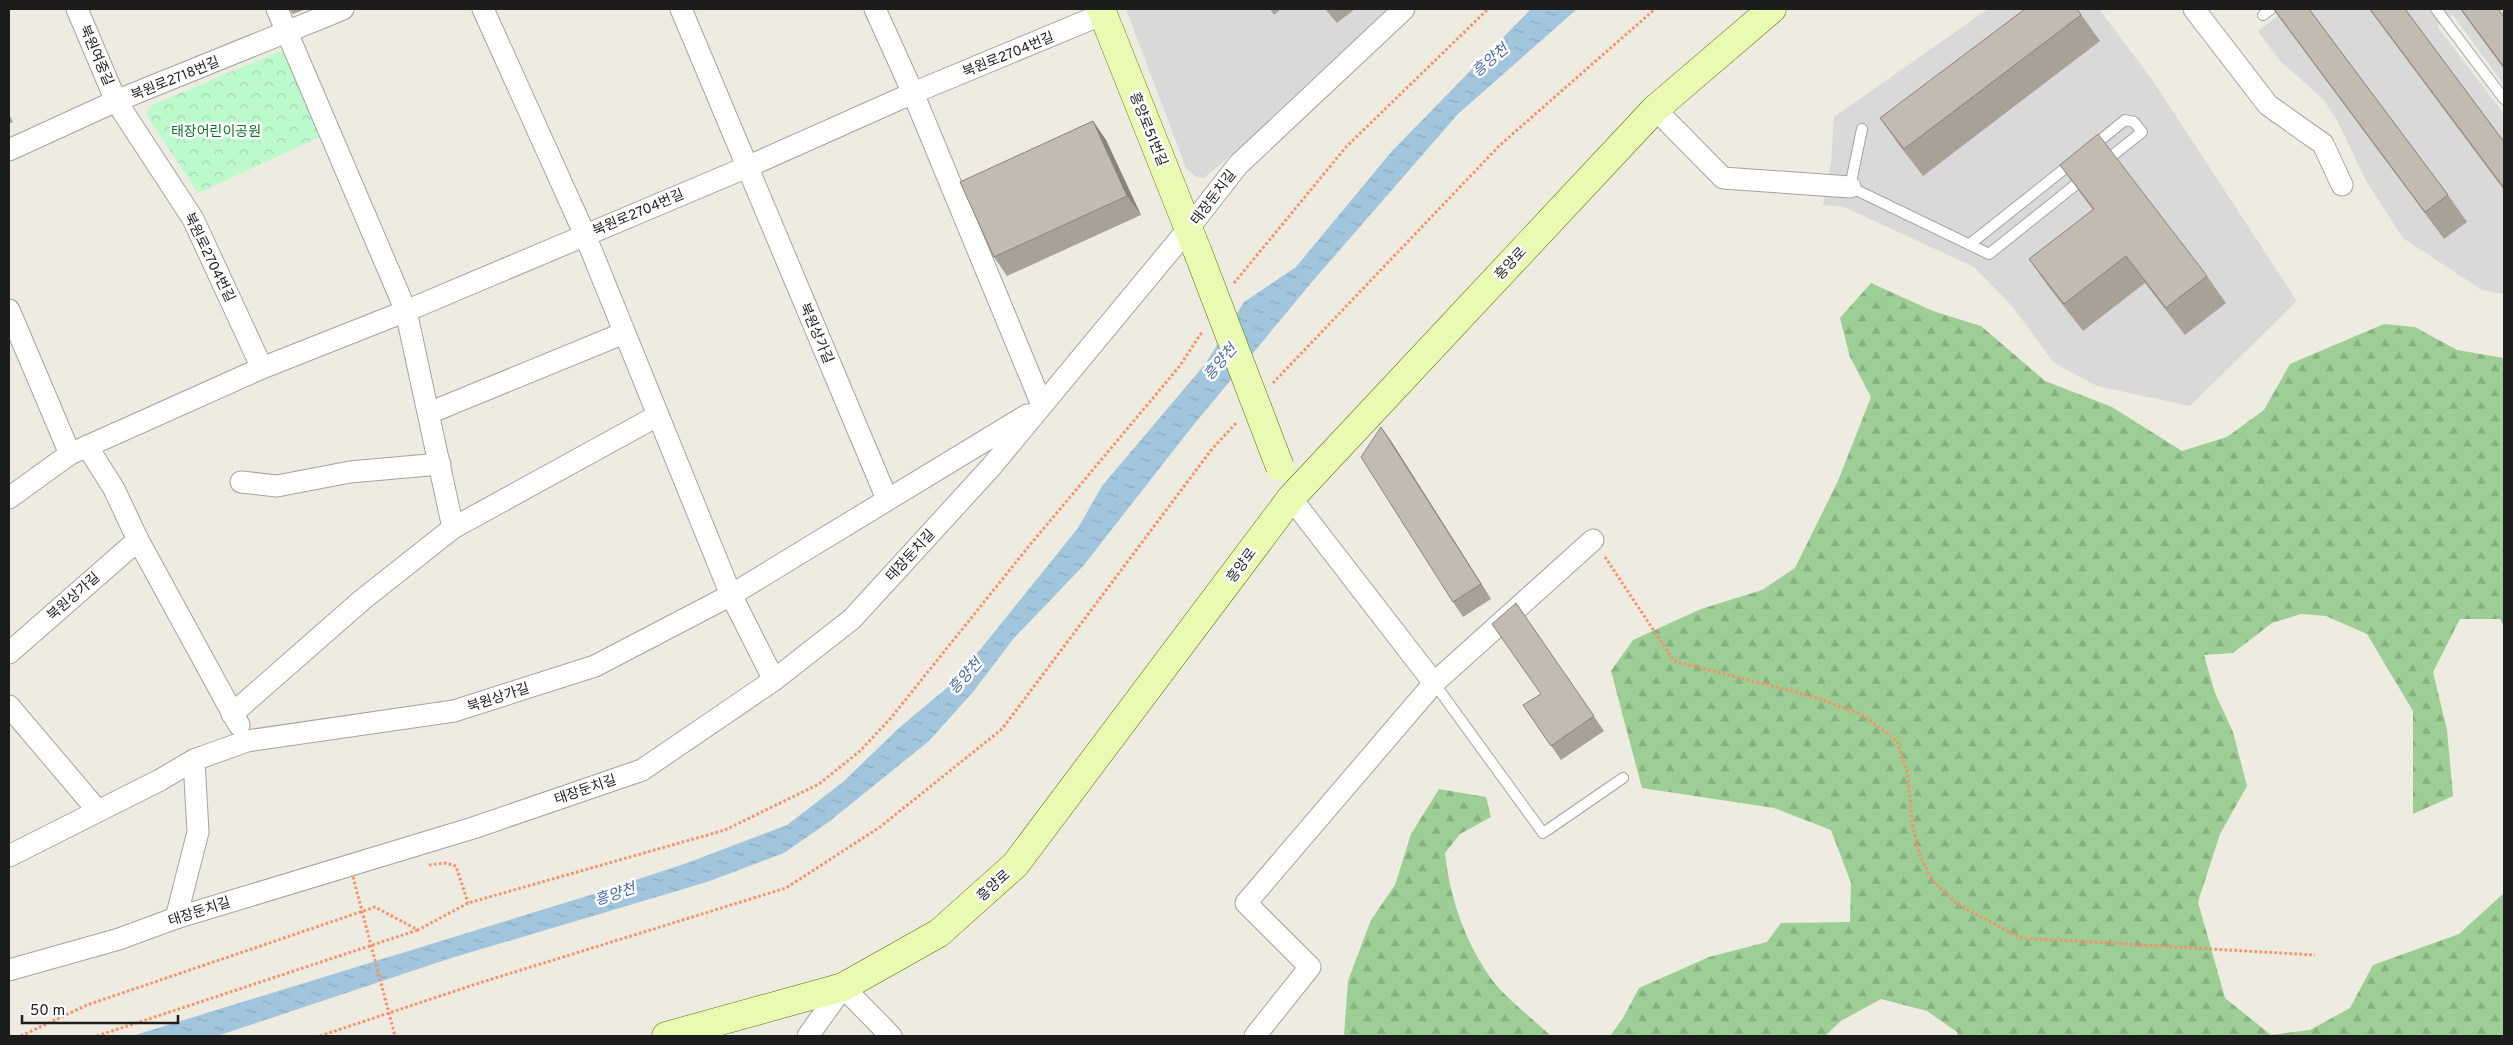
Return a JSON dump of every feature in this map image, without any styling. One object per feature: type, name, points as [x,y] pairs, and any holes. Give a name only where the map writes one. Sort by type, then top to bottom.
[{"type":"street","name":"북원여중길","points":[[77,9],[116,101]]},
{"type":"street","points":[[277,9],[406,311],[430,413],[453,528]]},
{"type":"street","name":"북원로2718번길","points":[[9,150],[116,101],[287,34],[344,9]]},
{"type":"street","name":"북원로2704번길","points":[[483,9],[585,235]]},
{"type":"street","points":[[681,9],[747,167]]},
{"type":"street","points":[[875,9],[913,93],[1042,405]]},
{"type":"street","name":"태장둔치길","points":[[9,970],[119,939],[176,918],[473,828],[642,770],[774,680],[852,619],[991,467],[1042,405],[1193,240],[1238,164],[1404,9]]},
{"type":"street","name":"흥양로","points":[[666,1036],[843,986],[939,933],[1015,865],[1291,498],[1654,109],[1772,9]]},
{"type":"street","points":[[2194,9],[2268,104],[2323,144],[2342,185]]},
{"type":"street","name":"북원로2704번길","points":[[9,498],[79,450],[262,368],[406,311],[747,167],[1102,12]]},
{"type":"street","name":"흥양로51번길","points":[[1102,12],[1193,240],[1291,498]]},
{"type":"street","name":"북원로2704번길","points":[[116,101],[193,219],[262,368]]},
{"type":"street","points":[[1654,109],[1723,178],[1850,187]]},
{"type":"street","name":"북원상가길","points":[[747,167],[887,499]]},
{"type":"street","points":[[585,235],[731,596],[774,680]]},
{"type":"street","points":[[9,313],[79,450],[114,489],[138,540],[247,741]]},
{"type":"street","points":[[430,413],[624,333]]},
{"type":"street","name":"북원상가길","points":[[9,856],[194,760],[247,741],[454,711],[595,666],[731,596],[1042,405]]},
{"type":"street","points":[[232,714],[362,600],[453,528],[657,416]]},
{"type":"street","points":[[241,482],[277,486],[350,472],[440,464]]},
{"type":"street","points":[[1291,498],[1434,684]]},
{"type":"street","name":"북원상가길","points":[[9,653],[138,540]]},
{"type":"street","points":[[1255,1036],[1310,967],[1246,903],[1434,684],[1593,540]]},
{"type":"street","points":[[9,706],[98,811]]},
{"type":"street","points":[[176,918],[198,832],[194,760]]},
{"type":"street","points":[[808,1036],[843,986],[892,1036]]},
{"type":"lane","points":[[2436,9],[2504,99]]},
{"type":"lane","points":[[1862,129],[1850,187],[1989,254],[2142,132],[2134,122],[2125,120],[1970,244]]},
{"type":"lane","points":[[1434,684],[1543,833],[1623,778]]},
{"type":"path","points":[[1270,386],[1500,145],[1655,9]]},
{"type":"path","points":[[320,1036],[479,983],[786,888],[880,827],[1002,729],[1212,449],[1238,421]]},
{"type":"path","points":[[1593,540],[1674,661],[1811,696],[1861,714],[1897,741],[1908,775],[1912,822],[1919,853],[1932,880],[1957,904],[2021,938],[2315,955]]},
{"type":"path","points":[[426,865],[445,863],[456,866],[468,903]]},
{"type":"path","points":[[353,877],[395,1036]]},
{"type":"path","points":[[97,1036],[418,930]]},
{"type":"shaded area","points":[[1126,9],[1405,9],[1204,178],[1196,177],[1186,168]]},
{"type":"shaded area","points":[[1988,9],[2099,9],[2153,81],[2297,301],[2190,406],[2097,386],[2054,363],[2012,306],[1974,267],[1844,207],[1823,205],[1831,164],[1834,117]]},
{"type":"shaded area","points":[[2287,9],[2504,9],[2504,85],[2453,15],[2437,26],[2504,114],[2504,294],[2482,290],[2403,238],[2366,181],[2337,120],[2323,99],[2279,60],[2258,31]]},
{"type":"green space","name":"태장어린이공원","points":[[283,50],[322,136],[198,193],[146,114],[150,106]]},
{"type":"green space","points":[[1871,283],[1933,311],[1981,326],[2045,381],[2112,407],[2182,451],[2227,437],[2264,410],[2290,364],[2384,324],[2415,327],[2457,350],[2504,358],[2504,626],[2500,619],[2460,619],[2433,672],[2447,730],[2453,796],[2413,814],[2413,711],[2367,634],[2326,616],[2301,614],[2272,623],[2233,653],[2204,655],[2215,693],[2233,732],[2247,786],[2220,834],[2198,902],[2225,998],[2271,1035],[2310,1030],[2350,1008],[2373,965],[2459,934],[2504,893],[2504,1036],[1958,1036],[1957,1032],[1927,1011],[1881,999],[1841,1021],[1825,1036],[1610,1036],[1623,1018],[1639,988],[1709,957],[1767,942],[1781,923],[1850,922],[1851,883],[1831,830],[1774,808],[1642,788],[1611,671],[1633,640],[1701,609],[1762,590],[1795,568],[1838,481],[1871,397],[1850,357],[1840,318]]},
{"type":"green space","points":[[1439,789],[1486,797],[1491,817],[1460,834],[1445,853],[1450,886],[1466,933],[1490,977],[1510,999],[1551,1036],[1344,1036],[1348,981],[1371,920],[1395,885],[1411,834]]},
{"type":"water","name":"흥양천","points":[[1531,9],[1577,9],[1458,114],[1311,283],[1191,428],[1084,565],[1014,638],[973,692],[929,741],[830,821],[784,853],[707,882],[448,959],[217,1036],[132,1036],[584,897],[687,863],[787,825],[843,782],[900,727],[954,682],[1078,528],[1102,486],[1206,363],[1244,302],[1296,267],[1392,151]]},
{"type":"building","points":[[2025,9],[2077,9],[2081,15],[1904,149],[1880,118]]},
{"type":"building","points":[[2274,9],[2309,9],[2448,195],[2425,212]]},
{"type":"building","points":[[2370,9],[2405,9],[2504,142],[2504,188]]},
{"type":"building","points":[[2461,9],[2498,9],[2504,17],[2504,67]]},
{"type":"building","points":[[1093,121],[1127,196],[994,257],[960,182]]},
{"type":"building","points":[[2098,134],[2207,276],[2166,308],[2126,256],[2064,304],[2029,259],[2094,209],[2060,165]]},
{"type":"building","points":[[1381,427],[1481,584],[1453,602],[1361,457]]},
{"type":"building","points":[[1516,603],[1594,716],[1551,746],[1523,705],[1541,694],[1492,624]]}]
